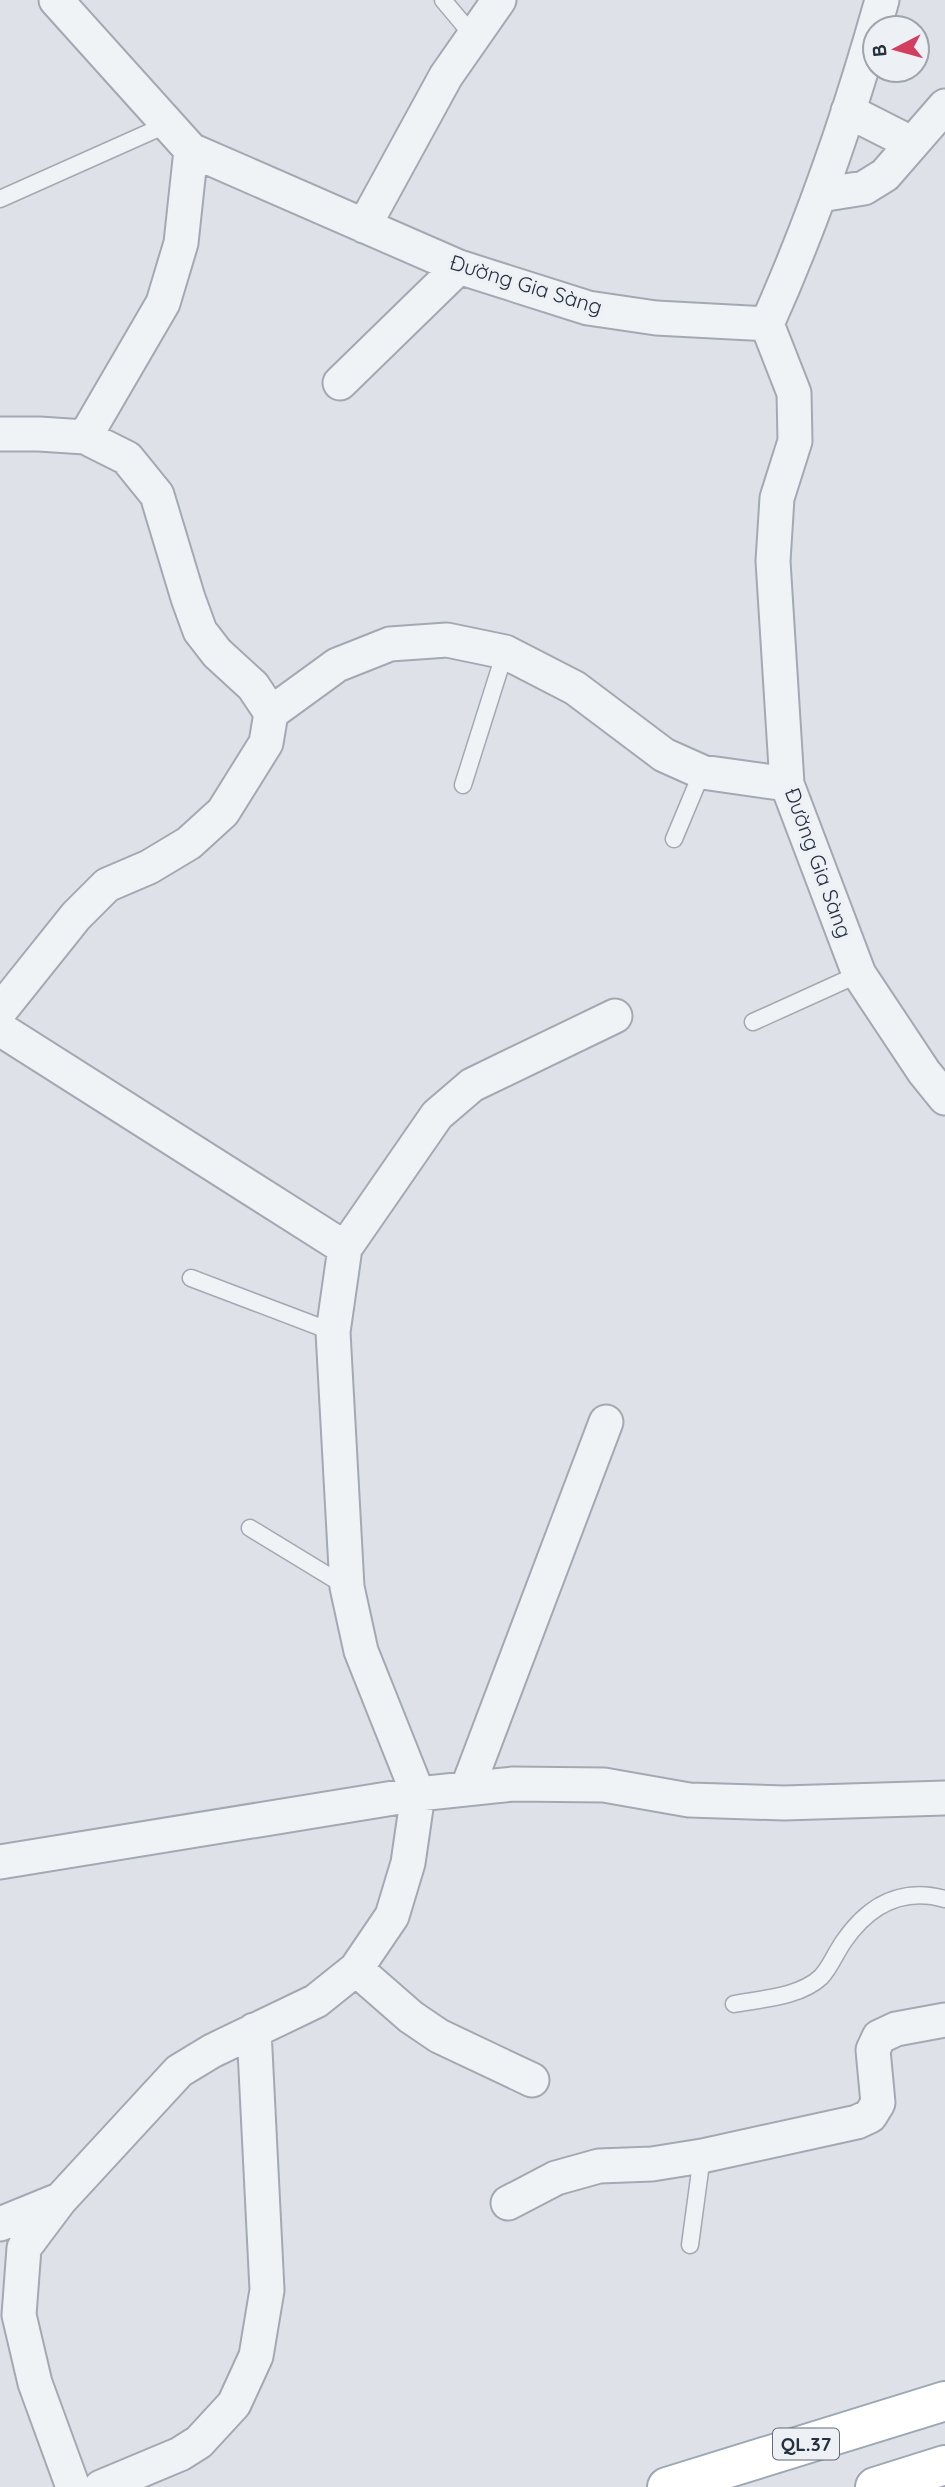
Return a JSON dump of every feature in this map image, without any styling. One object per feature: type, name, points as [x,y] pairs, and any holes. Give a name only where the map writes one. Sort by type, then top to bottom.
[{"type":"main road","name":"QL.37","points":[[667,2487],[945,2401]]},
{"type":"main road","points":[[875,2487],[945,2465]]},
{"type":"street","name":"Đường Gia Sàng","points":[[56,0],[191,149],[459,267],[588,308],[656,318],[767,324],[794,393],[795,441],[778,498],[773,561],[787,784],[859,974],[923,1072],[945,1098]]},
{"type":"street","points":[[364,226],[446,76],[499,0]]},
{"type":"street","points":[[767,324],[801,249],[882,0]]},
{"type":"street","points":[[820,195],[864,188],[885,175],[945,106]]},
{"type":"street","points":[[848,111],[911,143]]},
{"type":"street","points":[[85,437],[163,303],[181,243],[191,149]]},
{"type":"street","points":[[340,383],[459,267]]},
{"type":"street","points":[[0,434],[85,437],[127,458],[157,495],[200,631],[217,653],[253,686],[271,713],[266,743],[223,812],[189,843],[149,867],[107,885],[76,916],[0,1011]]},
{"type":"street","points":[[271,713],[337,665],[390,643],[447,640],[505,652],[575,688],[664,755],[702,772],[787,784]]},
{"type":"street","points":[[73,2487],[35,2383],[19,2315],[24,2248],[60,2200],[179,2071],[254,2030],[316,2001],[356,1969],[392,1916],[408,1863],[418,1794],[361,1651],[347,1587],[334,1332],[345,1248],[438,1115],[472,1085],[615,1016]]},
{"type":"street","points":[[0,1029],[345,1248]]},
{"type":"street","points":[[467,1788],[606,1422]]},
{"type":"street","points":[[0,1862],[418,1794],[513,1784],[604,1785],[690,1800],[784,1803],[945,1798]]},
{"type":"street","points":[[356,1969],[411,2017],[439,2036],[531,2080]]},
{"type":"street","points":[[508,2203],[556,2178],[599,2166],[652,2164],[702,2156],[858,2122],[870,2116],[878,2103],[873,2050],[878,2037],[896,2029],[945,2020]]},
{"type":"street","points":[[101,2487],[180,2454],[199,2442],[234,2404],[256,2356],[267,2290],[254,2030]]},
{"type":"street","points":[[0,2224],[60,2200]]},
{"type":"lane","points":[[443,0],[474,37]]},
{"type":"lane","points":[[0,199],[168,124]]},
{"type":"lane","points":[[463,785],[505,652]]},
{"type":"lane","points":[[674,839],[702,772]]},
{"type":"lane","points":[[753,1023],[859,974]]},
{"type":"lane","points":[[191,1278],[334,1332]]},
{"type":"lane","points":[[250,1528],[347,1587]]},
{"type":"lane","points":[[734,2004],[791,1994],[821,1977],[843,1941],[864,1915],[896,1898],[928,1894],[945,1899]]},
{"type":"lane","points":[[690,2245],[702,2156]]}]
